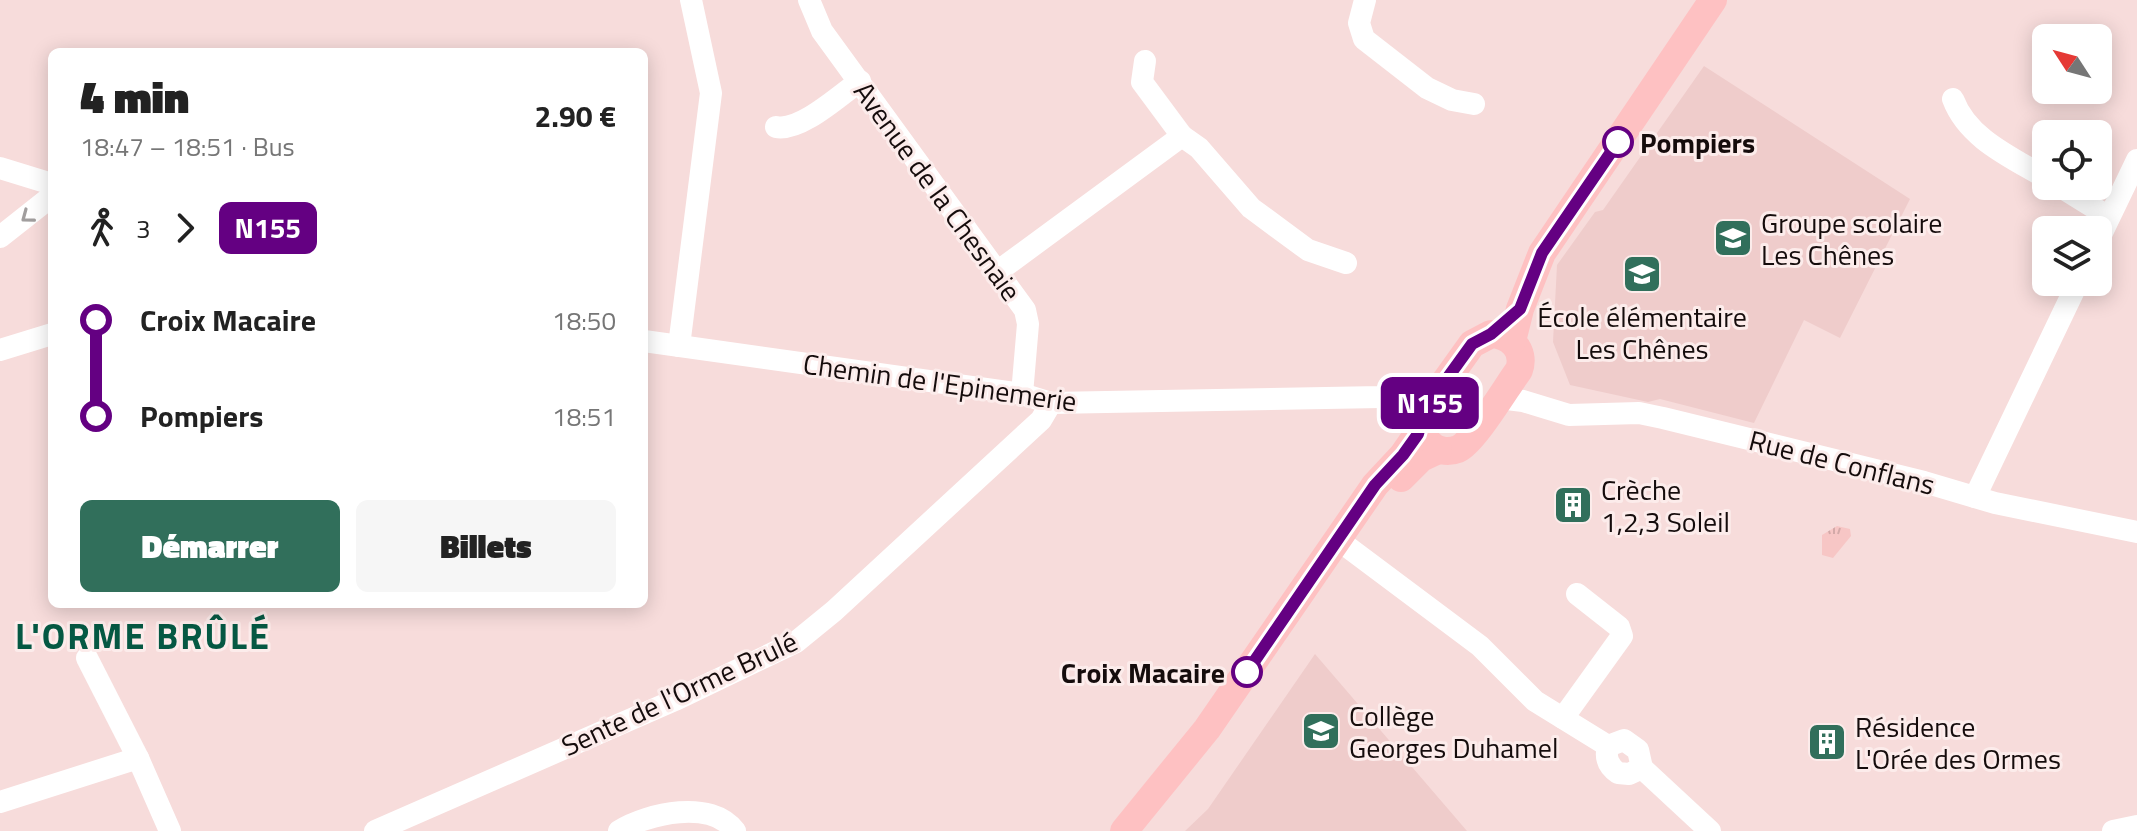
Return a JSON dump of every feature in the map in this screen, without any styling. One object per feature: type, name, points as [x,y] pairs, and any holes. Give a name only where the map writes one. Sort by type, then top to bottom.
[{"type":"main road","points":[[1140,831],[1211,743],[1344,544],[1375,485],[1403,455],[1423,440],[1437,393],[1472,344],[1501,338],[1520,309],[1542,253],[1713,0]]},
{"type":"main road","points":[[1423,440],[1452,451],[1467,443],[1519,370],[1520,354],[1501,338]]},
{"type":"main road","points":[[1124,831],[1207,729],[1344,544]]},
{"type":"street","points":[[679,346],[711,93],[691,0]]},
{"type":"street","name":"Avenue de la Chesnaie","points":[[809,0],[822,31],[1025,310],[1028,324],[1022,394]]},
{"type":"street","points":[[1365,0],[1359,23],[1364,39],[1427,88],[1452,100],[1474,104]]},
{"type":"street","points":[[1145,61],[1142,82],[1182,136],[1199,148],[1251,208],[1308,250],[1346,263]]},
{"type":"street","points":[[776,127],[785,129],[798,125],[860,81]]},
{"type":"street","points":[[1953,99],[1957,112],[1976,135],[2032,169]]},
{"type":"street","points":[[997,272],[1182,136]]},
{"type":"street","points":[[2109,216],[2137,160]]},
{"type":"street","points":[[0,168],[48,183]]},
{"type":"street","points":[[0,237],[48,199]]},
{"type":"street","points":[[2082,200],[2107,216]]},
{"type":"street","points":[[1975,497],[2071,296]]},
{"type":"street","points":[[0,350],[48,335]]},
{"type":"street","name":"Chemin de l'Epinemerie","points":[[648,342],[1022,394],[1051,403],[1381,397],[1437,393]]},
{"type":"street","points":[[1519,370],[1545,407]]},
{"type":"street","name":"Chemin de l'Epinemerie","points":[[1381,397],[1413,407],[1423,440]]},
{"type":"street","name":"Rue de Conflans","points":[[1499,398],[1569,415],[1612,413],[1663,418],[1995,503],[2137,532]]},
{"type":"street","name":"Sente de l'Orme Brulé","points":[[375,831],[675,700],[796,642],[834,611],[1041,420],[1051,403]]},
{"type":"street","points":[[1344,544],[1480,646],[1535,701],[1608,746],[1609,764],[1618,773],[1629,774],[1642,768],[1710,831]]},
{"type":"street","points":[[1563,718],[1622,636],[1615,623],[1577,594]]},
{"type":"street","points":[[87,658],[138,758],[170,831]]},
{"type":"street","points":[[0,802],[138,758]]},
{"type":"street","points":[[619,831],[653,816],[701,812],[723,818],[735,831]]},
{"type":"street","points":[[2113,831],[2137,826]]},
{"type":"shaded area","name":"Groupe scolaire Les Chênes","points":[[1704,66],[1910,199],[1840,338],[1804,320],[1754,423],[1660,399],[1648,402],[1570,385],[1553,342],[1557,265],[1595,212],[1603,210]]},
{"type":"shaded area","name":"Collège Georges Duhamel","points":[[1315,654],[1467,831],[1185,831],[1208,809]]},
{"type":"green space","points":[[1837,526],[1850,529],[1851,536],[1833,558],[1822,555],[1822,535]]},
{"type":"bus line","name":"N155","points":[[1247,672],[1375,485],[1418,434],[1425,409],[1472,344],[1491,334],[1520,309],[1542,253],[1618,142]]},
{"type":"place","name":"Pompiers","points":[[1618,142]]},
{"type":"place","name":"Groupe scolaire Les Chênes","points":[[1733,238]]},
{"type":"place","name":"École élémentaire Les Chênes","points":[[1642,274]]},
{"type":"place","name":"Crèche 1,2,3 Soleil","points":[[1573,505]]},
{"type":"place","name":"Croix Macaire","points":[[1247,672]]},
{"type":"place","name":"Collège Georges Duhamel","points":[[1321,731]]},
{"type":"place","name":"Résidence L'Orée des Ormes","points":[[1827,742]]},
{"type":"district","name":"L'ORME BRÛLÉ","points":[[143,635]]}]
